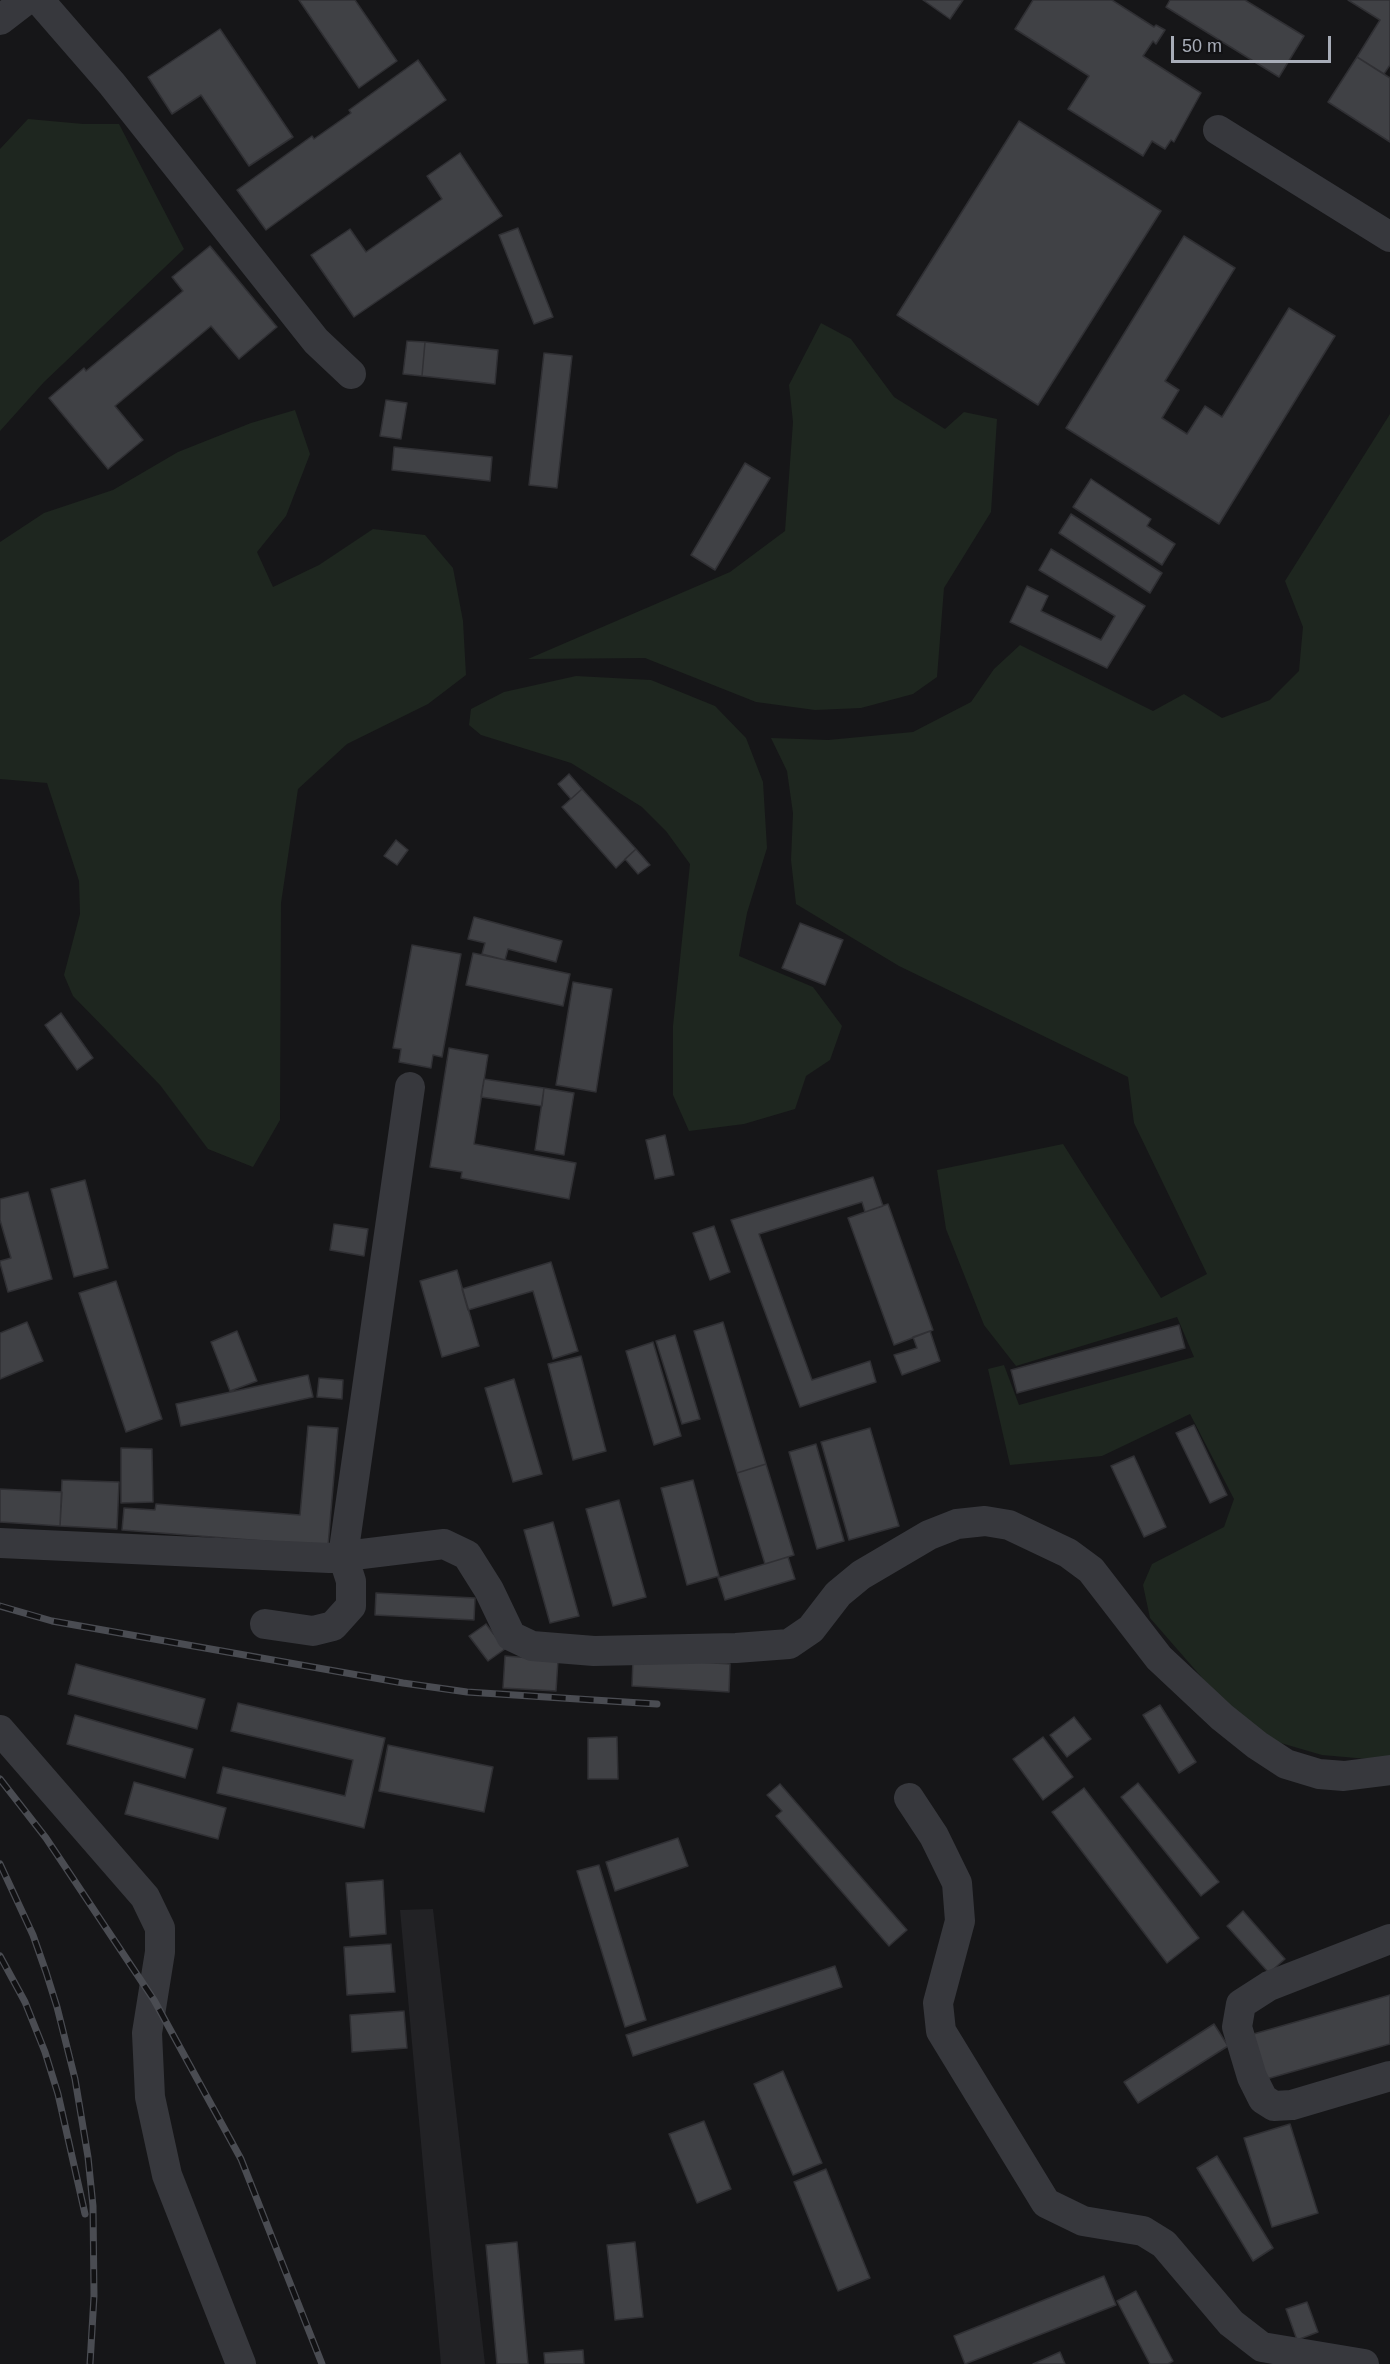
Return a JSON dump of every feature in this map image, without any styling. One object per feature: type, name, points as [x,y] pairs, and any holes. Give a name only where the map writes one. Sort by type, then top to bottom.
[{"type":"street","points":[[0,20],[26,0]]},
{"type":"street","points":[[39,0],[112,84],[316,341],[351,374]]},
{"type":"street","points":[[1218,130],[1390,237]]},
{"type":"street","points":[[265,1624],[313,1631],[333,1626],[351,1606],[351,1581],[343,1556],[411,1087]]},
{"type":"street","points":[[0,1543],[328,1558],[444,1544],[467,1555],[489,1590],[511,1636],[532,1646],[594,1651],[736,1648],[789,1644],[812,1629],[838,1594],[861,1575],[930,1535],[957,1524],[985,1521],[1009,1525],[1068,1553],[1091,1570],[1159,1658],[1222,1717],[1276,1758],[1286,1764],[1319,1774],[1344,1776],[1390,1770]]},
{"type":"street","points":[[0,1730],[145,1898],[160,1928],[160,1952],[147,2033],[150,2097],[167,2175],[241,2364]]},
{"type":"street","points":[[909,1798],[934,1836],[957,1883],[960,1921],[938,2003],[941,2031],[1046,2203],[1083,2221],[1143,2231],[1164,2244],[1231,2323],[1262,2347],[1364,2364]]},
{"type":"street","points":[[1390,1939],[1269,1986],[1241,2004],[1237,2027],[1252,2077],[1263,2099],[1275,2106],[1292,2105],[1390,2076]]},
{"type":"shaded area","points":[[28,119],[83,124],[119,124],[184,249],[44,382],[0,431],[0,149]]},
{"type":"shaded area","points":[[821,323],[851,339],[894,397],[945,429],[964,412],[997,419],[991,512],[944,588],[937,677],[913,694],[861,708],[815,710],[756,702],[645,658],[528,659],[730,572],[785,531],[793,422],[789,385]]},
{"type":"shaded area","points":[[295,410],[310,454],[286,516],[257,552],[273,587],[319,565],[373,529],[425,535],[453,568],[463,621],[466,675],[428,704],[347,744],[298,789],[281,903],[280,1120],[253,1167],[208,1149],[160,1085],[73,996],[64,975],[80,914],[79,881],[47,783],[0,779],[0,542],[44,513],[113,490],[178,452],[251,423]]},
{"type":"shaded area","points":[[1390,414],[1390,1757],[1379,1760],[1322,1755],[1267,1739],[1218,1696],[1150,1618],[1143,1585],[1152,1564],[1224,1527],[1234,1499],[1190,1414],[1102,1456],[1010,1465],[988,1369],[1004,1365],[1019,1405],[1194,1357],[1177,1317],[1016,1366],[984,1325],[946,1229],[937,1170],[1063,1144],[1161,1298],[1207,1274],[1134,1123],[1128,1077],[899,966],[796,904],[791,860],[793,813],[787,771],[771,738],[828,740],[913,732],[971,702],[994,669],[1020,645],[1153,711],[1184,694],[1222,718],[1270,700],[1299,671],[1303,627],[1285,581]]},
{"type":"shaded area","points":[[576,676],[651,680],[715,706],[746,738],[763,782],[767,848],[747,913],[739,956],[813,987],[842,1026],[830,1060],[806,1076],[795,1109],[744,1124],[689,1131],[673,1095],[673,1026],[690,864],[666,831],[642,807],[571,763],[481,735],[469,725],[471,709],[504,692]]},
{"type":"shaded area","points":[[433,1909],[485,2364],[441,2364],[400,1910]]},
{"type":"building","points":[[299,0],[355,0],[397,61],[359,88]]},
{"type":"building","points":[[923,0],[963,0],[950,19]]},
{"type":"building","points":[[1033,0],[1112,0],[1154,27],[1156,25],[1165,30],[1156,44],[1153,41],[1143,56],[1201,93],[1174,142],[1171,140],[1165,149],[1152,141],[1143,156],[1068,109],[1089,76],[1015,29]]},
{"type":"building","points":[[1170,0],[1245,0],[1304,36],[1279,77],[1166,7]]},
{"type":"building","points":[[1348,0],[1390,0],[1390,65],[1384,74],[1357,57],[1380,20]]},
{"type":"building","points":[[220,29],[293,137],[249,166],[201,95],[172,114],[148,77]]},
{"type":"building","points":[[1357,57],[1390,78],[1390,142],[1328,102]]},
{"type":"building","points":[[418,60],[446,100],[266,230],[237,190],[312,136],[314,139],[351,113],[349,110]]},
{"type":"building","points":[[1019,121],[1161,211],[1038,405],[897,315]]},
{"type":"building","points":[[460,153],[502,216],[354,317],[311,255],[350,229],[366,252],[442,199],[427,176]]},
{"type":"building","points":[[518,228],[553,317],[534,324],[499,235]]},
{"type":"building","points":[[1184,236],[1235,268],[1165,381],[1179,390],[1162,418],[1187,434],[1205,406],[1222,417],[1289,308],[1335,336],[1219,524],[1066,428]]},
{"type":"building","points":[[210,246],[277,327],[239,359],[211,326],[115,406],[143,440],[108,469],[49,398],[84,368],[86,371],[183,291],[172,277]]},
{"type":"building","points":[[407,341],[425,342],[422,376],[403,374]]},
{"type":"building","points":[[425,342],[498,350],[495,384],[422,376]]},
{"type":"building","points":[[544,353],[572,356],[557,488],[529,485]]},
{"type":"building","points":[[386,400],[407,403],[401,439],[380,436]]},
{"type":"building","points":[[394,447],[492,457],[490,481],[392,470]]},
{"type":"building","points":[[745,463],[770,478],[715,570],[691,555]]},
{"type":"building","points":[[1091,479],[1151,519],[1147,526],[1175,544],[1162,565],[1073,507]]},
{"type":"building","points":[[1071,514],[1162,573],[1150,593],[1059,533]]},
{"type":"building","points":[[1051,549],[1145,606],[1107,668],[1010,622],[1027,586],[1048,596],[1041,611],[1101,640],[1115,616],[1039,570]]},
{"type":"building","points":[[569,774],[582,789],[571,799],[558,784]]},
{"type":"building","points":[[582,789],[636,849],[616,868],[562,807]]},
{"type":"building","points":[[396,840],[408,850],[397,865],[384,856]]},
{"type":"building","points":[[636,849],[650,865],[638,874],[625,859]]},
{"type":"building","points":[[474,917],[562,941],[556,962],[508,949],[505,960],[482,954],[485,943],[468,939]]},
{"type":"building","points":[[800,923],[843,940],[825,985],[782,968]]},
{"type":"building","points":[[412,945],[461,954],[442,1057],[433,1055],[431,1068],[399,1062],[401,1049],[393,1048]]},
{"type":"building","points":[[473,953],[570,974],[563,1006],[466,985]]},
{"type":"building","points":[[573,982],[612,989],[596,1092],[556,1085]]},
{"type":"building","points":[[61,1013],[93,1058],[77,1070],[45,1025]]},
{"type":"building","points":[[449,1048],[488,1055],[474,1144],[576,1163],[569,1199],[461,1178],[462,1172],[430,1167]]},
{"type":"building","points":[[484,1079],[544,1088],[542,1106],[481,1097]]},
{"type":"building","points":[[544,1088],[574,1093],[564,1155],[535,1150]]},
{"type":"building","points":[[665,1135],[674,1175],[655,1179],[646,1140]]},
{"type":"building","points":[[873,1177],[883,1206],[865,1212],[862,1202],[759,1234],[812,1380],[870,1361],[876,1382],[800,1407],[731,1220]]},
{"type":"building","points":[[85,1180],[108,1268],[74,1277],[51,1189]]},
{"type":"building","points":[[28,1192],[52,1279],[8,1292],[0,1261],[11,1258],[0,1220],[0,1199]]},
{"type":"building","points":[[888,1204],[933,1330],[894,1345],[848,1218]]},
{"type":"building","points":[[334,1224],[368,1229],[364,1256],[330,1250]]},
{"type":"building","points":[[714,1226],[730,1272],[710,1280],[693,1233]]},
{"type":"building","points":[[551,1262],[578,1351],[553,1359],[533,1291],[468,1310],[462,1289]]},
{"type":"building","points":[[457,1270],[479,1346],[442,1357],[420,1281]]},
{"type":"building","points":[[116,1281],[162,1419],[126,1432],[79,1293]]},
{"type":"building","points":[[27,1322],[43,1361],[0,1379],[0,1333]]},
{"type":"building","points":[[723,1322],[766,1464],[737,1473],[694,1331]]},
{"type":"building","points":[[1179,1325],[1185,1348],[1017,1393],[1011,1370]]},
{"type":"building","points":[[237,1331],[257,1381],[230,1391],[211,1342]]},
{"type":"building","points":[[930,1331],[940,1361],[902,1375],[894,1355],[917,1348],[913,1337]]},
{"type":"building","points":[[675,1335],[700,1419],[682,1424],[656,1341]]},
{"type":"building","points":[[653,1342],[681,1436],[654,1445],[626,1351]]},
{"type":"building","points":[[581,1356],[606,1451],[573,1460],[548,1364]]},
{"type":"building","points":[[308,1375],[313,1397],[181,1426],[176,1404]]},
{"type":"building","points":[[319,1378],[343,1380],[342,1399],[317,1397]]},
{"type":"building","points":[[514,1379],[542,1474],[513,1482],[485,1388]]},
{"type":"building","points":[[1194,1425],[1227,1495],[1210,1503],[1176,1433]]},
{"type":"building","points":[[308,1426],[338,1428],[328,1546],[122,1530],[124,1508],[155,1510],[156,1504],[300,1515]]},
{"type":"building","points":[[870,1428],[899,1526],[849,1540],[821,1442]]},
{"type":"building","points":[[816,1444],[844,1541],[817,1549],[789,1452]]},
{"type":"building","points":[[121,1448],[152,1449],[153,1502],[121,1503]]},
{"type":"building","points":[[1134,1456],[1166,1527],[1144,1537],[1111,1466]]},
{"type":"building","points":[[766,1464],[794,1555],[765,1564],[737,1473]]},
{"type":"building","points":[[62,1480],[119,1482],[117,1529],[60,1526]]},
{"type":"building","points":[[693,1480],[719,1576],[687,1585],[661,1488]]},
{"type":"building","points":[[0,1489],[62,1492],[60,1526],[0,1522]]},
{"type":"building","points":[[619,1500],[646,1597],[613,1606],[586,1509]]},
{"type":"building","points":[[553,1522],[579,1616],[550,1623],[524,1530]]},
{"type":"building","points":[[788,1557],[795,1579],[725,1600],[718,1578]]},
{"type":"building","points":[[376,1593],[475,1598],[474,1620],[375,1615]]},
{"type":"building","points":[[486,1624],[505,1649],[488,1661],[469,1636]]},
{"type":"building","points":[[505,1656],[558,1660],[556,1691],[503,1688]]},
{"type":"building","points":[[633,1658],[730,1664],[729,1692],[632,1686]]},
{"type":"building","points":[[76,1664],[205,1699],[197,1729],[68,1694]]},
{"type":"building","points":[[238,1703],[385,1738],[364,1828],[217,1793],[223,1767],[345,1796],[353,1760],[231,1731]]},
{"type":"building","points":[[1160,1705],[1196,1762],[1179,1773],[1143,1715]]},
{"type":"building","points":[[75,1715],[193,1749],[185,1778],[67,1744]]},
{"type":"building","points":[[1074,1717],[1091,1739],[1067,1757],[1050,1735]]},
{"type":"building","points":[[617,1737],[618,1779],[588,1779],[588,1738]]},
{"type":"building","points":[[1043,1737],[1073,1777],[1043,1800],[1013,1759]]},
{"type":"building","points":[[388,1745],[493,1767],[484,1812],[379,1791]]},
{"type":"building","points":[[134,1782],[226,1808],[218,1839],[125,1814]]},
{"type":"building","points":[[1138,1783],[1219,1882],[1201,1896],[1121,1797]]},
{"type":"building","points":[[780,1784],[907,1930],[889,1946],[776,1816],[782,1811],[767,1795]]},
{"type":"building","points":[[1084,1788],[1199,1938],[1167,1963],[1052,1812]]},
{"type":"building","points":[[678,1838],[688,1866],[615,1891],[606,1862]]},
{"type":"building","points":[[599,1865],[646,2020],[625,2027],[577,1871]]},
{"type":"building","points":[[383,1880],[386,1934],[350,1937],[346,1883]]},
{"type":"building","points":[[1243,1911],[1285,1959],[1269,1973],[1227,1926]]},
{"type":"building","points":[[391,1944],[395,1992],[347,1995],[344,1947]]},
{"type":"building","points":[[835,1966],[842,1987],[633,2056],[626,2035]]},
{"type":"building","points":[[1390,1995],[1390,2044],[1263,2080],[1250,2035]]},
{"type":"building","points":[[404,2011],[407,2048],[352,2052],[350,2015]]},
{"type":"building","points":[[1214,2024],[1228,2046],[1138,2103],[1124,2082]]},
{"type":"building","points":[[783,2071],[822,2163],[793,2175],[754,2084]]},
{"type":"building","points":[[704,2121],[731,2189],[697,2203],[669,2134]]},
{"type":"building","points":[[1290,2124],[1318,2213],[1272,2227],[1244,2138]]},
{"type":"building","points":[[1217,2156],[1273,2248],[1253,2261],[1197,2168]]},
{"type":"building","points":[[826,2169],[870,2278],[838,2291],[794,2182]]},
{"type":"building","points":[[517,2242],[528,2364],[497,2364],[486,2245]]},
{"type":"building","points":[[635,2242],[643,2317],[615,2320],[607,2245]]},
{"type":"building","points":[[1104,2276],[1116,2305],[965,2364],[954,2336]]},
{"type":"building","points":[[1136,2291],[1173,2361],[1168,2364],[1150,2364],[1117,2301]]},
{"type":"building","points":[[1307,2302],[1318,2332],[1297,2340],[1286,2309]]},
{"type":"building","points":[[583,2350],[584,2364],[545,2364],[544,2353]]},
{"type":"building","points":[[1060,2352],[1065,2364],[1033,2364]]},
{"type":"railway","points":[[0,1606],[52,1621],[403,1683],[467,1692],[657,1704]]},
{"type":"railway","points":[[0,1779],[46,1838],[154,2000],[241,2159],[322,2364]]},
{"type":"railway","points":[[0,1864],[33,1935],[46,1972],[75,2079],[88,2157],[93,2206],[94,2296],[90,2364]]},
{"type":"railway","points":[[0,1956],[25,2002],[45,2052],[58,2094],[85,2214]]}]
